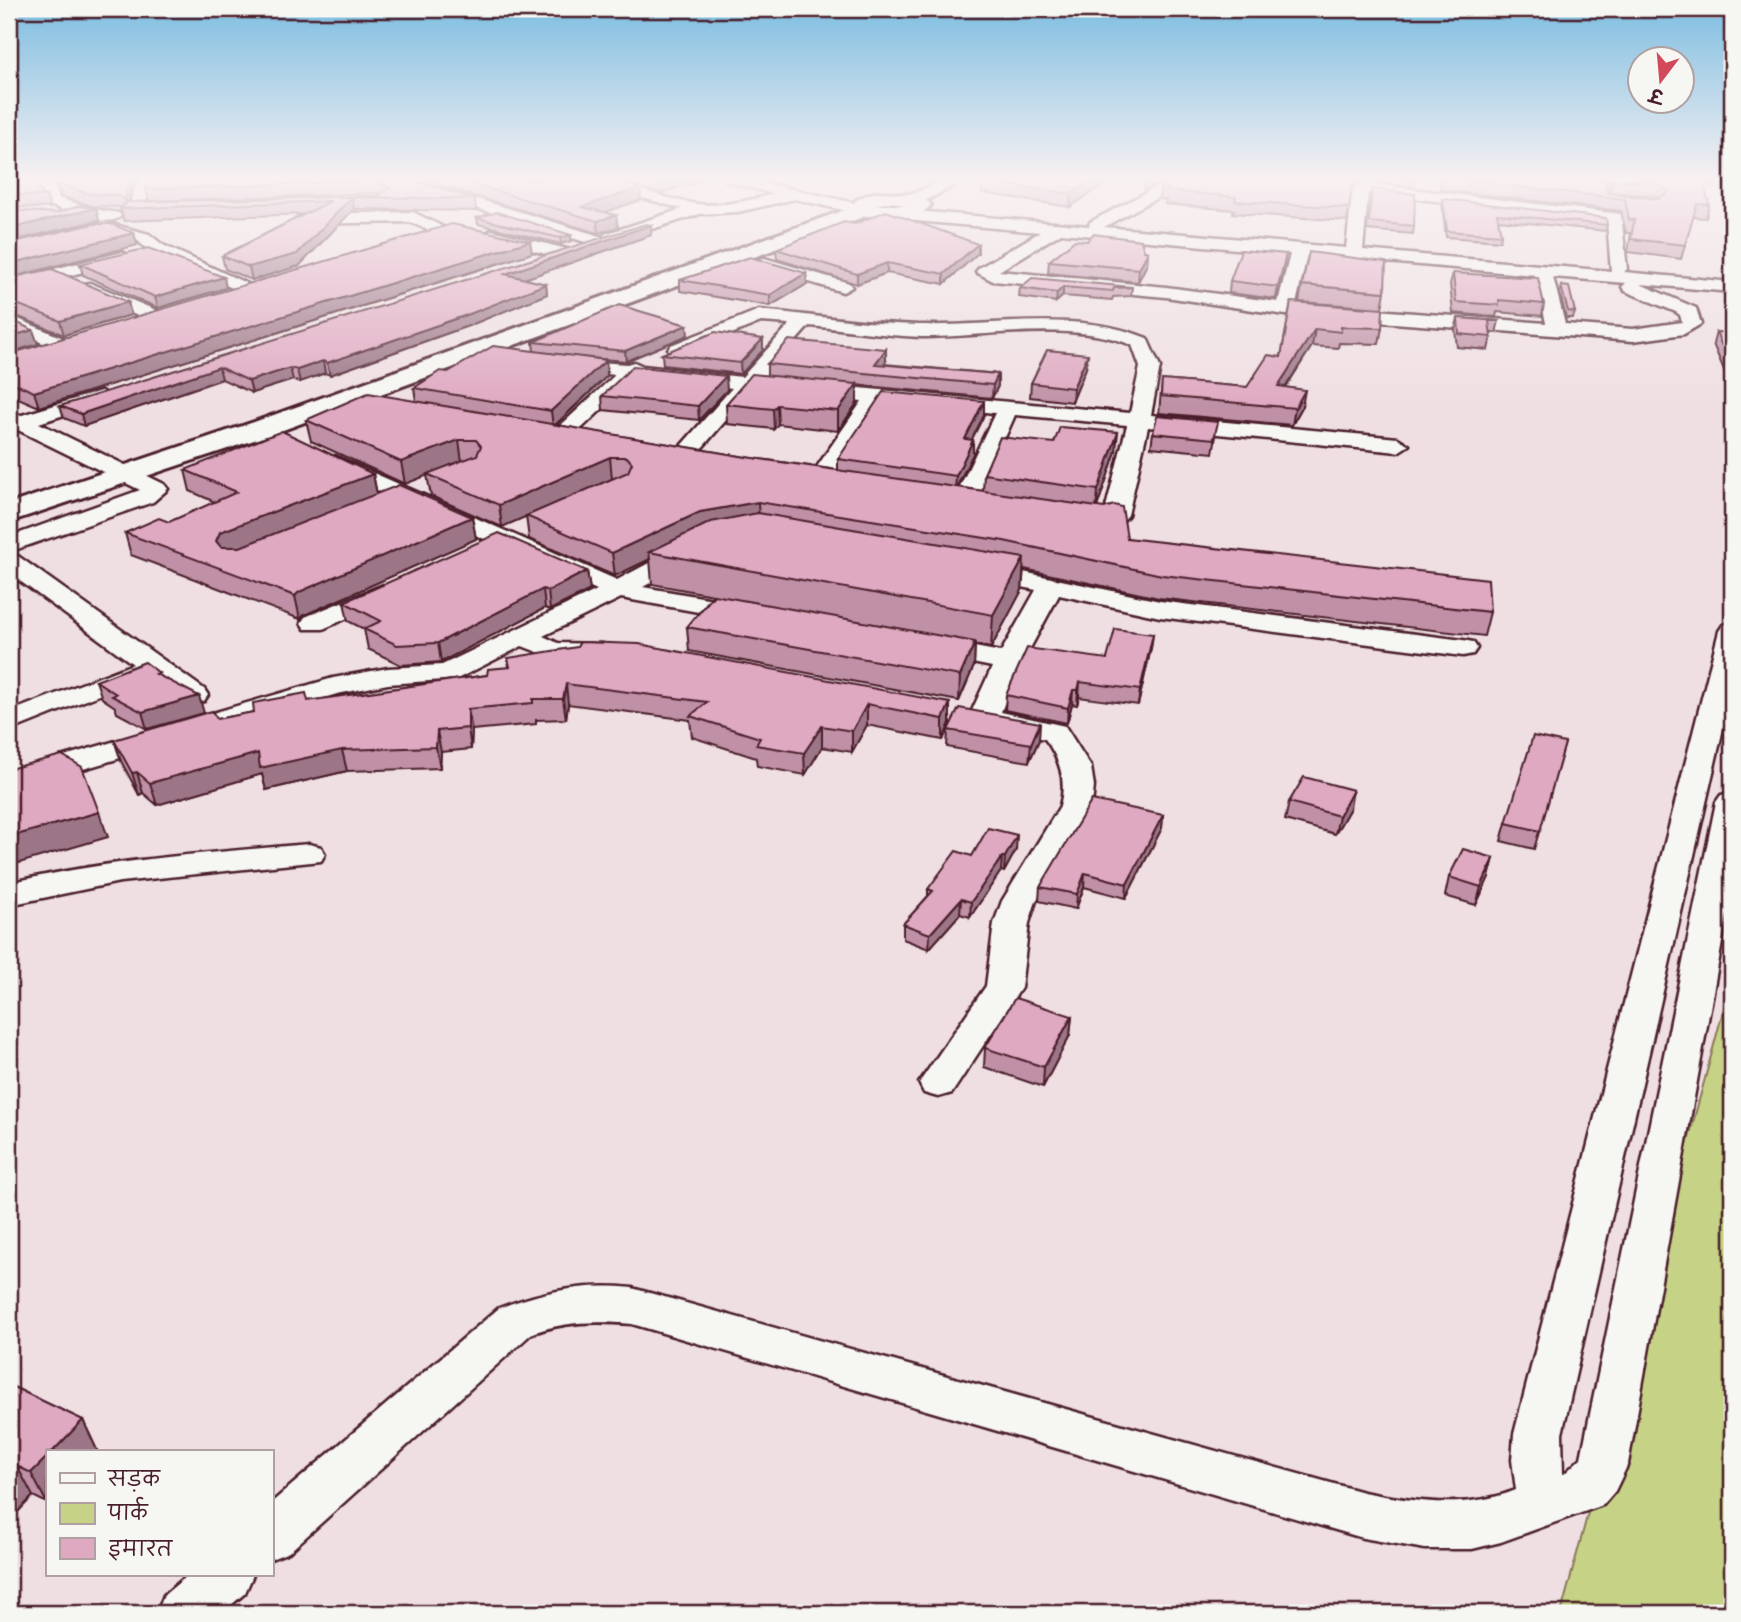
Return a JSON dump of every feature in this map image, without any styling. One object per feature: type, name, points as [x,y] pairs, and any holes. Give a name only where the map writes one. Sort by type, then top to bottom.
[{"type":"main road","points":[[9,529],[746,256]]},
{"type":"main road","points":[[9,513],[287,440],[763,256]]},
{"type":"street","points":[[9,285],[128,256]]},
{"type":"street","points":[[175,256],[257,287],[226,296]]},
{"type":"street","points":[[524,264],[550,256]]},
{"type":"street","points":[[1012,256],[985,272],[999,277],[1166,292],[1286,309],[1650,334],[1692,324],[1689,312],[1630,286],[1620,273],[1619,256]]},
{"type":"street","points":[[1286,309],[1298,256]]},
{"type":"street","points":[[1418,256],[1542,269],[1732,280]]},
{"type":"street","points":[[1429,256],[1620,273],[1732,287]]},
{"type":"street","points":[[753,260],[843,287]]},
{"type":"street","points":[[1542,269],[1557,328]]},
{"type":"street","points":[[56,272],[156,317]]},
{"type":"street","points":[[129,325],[179,310]]},
{"type":"street","points":[[585,443],[548,437],[629,370],[752,317],[769,316],[914,330],[1043,329],[1126,335],[1140,342],[1150,367],[1116,514],[1102,521],[1060,516]]},
{"type":"street","points":[[681,458],[804,320]]},
{"type":"street","points":[[9,321],[69,343],[30,354]]},
{"type":"street","points":[[546,360],[749,384],[1398,445]]},
{"type":"street","points":[[13,422],[114,393]]},
{"type":"street","points":[[819,480],[876,396]]},
{"type":"street","points":[[965,501],[1007,409]]},
{"type":"street","points":[[9,545],[145,497],[156,489],[13,422]]},
{"type":"street","points":[[654,454],[707,463]]},
{"type":"street","points":[[318,455],[618,590],[777,619]]},
{"type":"street","points":[[795,476],[846,484]]},
{"type":"street","points":[[379,506],[438,483]]},
{"type":"street","points":[[939,497],[992,505]]},
{"type":"street","points":[[478,550],[538,523]]},
{"type":"street","points":[[9,782],[332,686],[388,676],[447,673],[618,590],[707,542]]},
{"type":"street","points":[[961,568],[1209,616],[1463,648]]},
{"type":"street","points":[[16,573],[194,695]]},
{"type":"street","points":[[314,623],[402,584]]},
{"type":"street","points":[[938,1083],[1003,988],[1010,972],[1011,930],[1017,905],[1076,806],[1081,792],[1078,771],[1055,732],[971,714],[1009,662],[1052,584]]},
{"type":"street","points":[[1544,1503],[1535,1454],[1538,1434],[1732,631]]},
{"type":"street","points":[[523,635],[548,651],[568,653],[613,650]]},
{"type":"street","points":[[914,644],[1009,662]]},
{"type":"street","points":[[9,722],[153,665]]},
{"type":"street","points":[[273,1533],[515,1321],[551,1306],[587,1301],[632,1306],[1363,1515],[1451,1527],[1488,1523],[1544,1503],[1573,1496],[1594,1484],[1604,1464],[1732,802]]},
{"type":"street","points":[[9,894],[44,884],[131,870],[309,853]]},
{"type":"street","points":[[1650,972],[1696,987]]},
{"type":"street","points":[[183,1613],[226,1576]]},
{"type":"green space","points":[[1732,978],[1732,1613],[1561,1613]]},
{"type":"building","points":[[9,256],[42,256],[9,264]]},
{"type":"building","points":[[115,256],[168,256],[224,277],[155,297],[80,264]]},
{"type":"building","points":[[223,256],[291,256],[249,267]]},
{"type":"building","points":[[344,256],[482,256],[34,392],[9,381],[9,354]]},
{"type":"building","points":[[544,256],[560,256],[505,274],[546,284],[467,315],[327,363],[323,361],[297,370],[290,368],[249,381],[219,367],[81,414],[60,406]]},
{"type":"building","points":[[798,256],[965,256],[944,274],[887,263],[857,274]]},
{"type":"building","points":[[1056,256],[1146,256],[1139,269],[1049,261]]},
{"type":"building","points":[[1239,256],[1286,256],[1278,287],[1230,281]]},
{"type":"building","points":[[1308,256],[1337,256],[1386,262],[1385,292],[1302,285]]},
{"type":"building","points":[[750,257],[806,273],[770,295],[680,280]]},
{"type":"building","points":[[52,269],[128,302],[60,321],[9,301],[9,278]]},
{"type":"building","points":[[1453,273],[1538,278],[1544,304],[1499,300],[1499,305],[1456,302]]},
{"type":"building","points":[[1032,278],[1132,287],[1114,288],[1113,291],[1063,287],[1057,293],[1020,288]]},
{"type":"building","points":[[1561,286],[1569,287],[1575,312],[1568,311]]},
{"type":"building","points":[[1291,302],[1383,309],[1382,328],[1341,327],[1341,332],[1315,329],[1278,386],[1305,390],[1295,408],[1161,396],[1162,380],[1247,387],[1268,355],[1281,357]]},
{"type":"building","points":[[619,305],[687,325],[625,351],[533,342]]},
{"type":"building","points":[[1458,318],[1499,321],[1489,321],[1491,337],[1459,334]]},
{"type":"building","points":[[9,319],[33,330],[9,337]]},
{"type":"building","points":[[715,332],[763,339],[740,363],[662,354]]},
{"type":"building","points":[[1716,332],[1732,333],[1732,369]]},
{"type":"building","points":[[789,340],[886,349],[875,364],[998,374],[993,385],[767,364]]},
{"type":"building","points":[[493,346],[606,360],[551,411],[414,388],[440,371],[448,372]]},
{"type":"building","points":[[1047,350],[1088,354],[1073,388],[1031,383]]},
{"type":"building","points":[[633,366],[726,376],[698,406],[602,396]]},
{"type":"building","points":[[752,374],[857,384],[838,411],[777,405],[773,409],[726,404]]},
{"type":"building","points":[[883,392],[984,401],[965,439],[973,440],[956,476],[838,459]]},
{"type":"building","points":[[368,393],[746,457],[1104,508],[1114,505],[1122,507],[1127,538],[1488,579],[1490,612],[1162,575],[1004,541],[758,502],[700,512],[612,553],[526,516],[628,472],[632,463],[627,457],[610,457],[499,505],[427,474],[477,455],[481,446],[476,440],[459,440],[401,462],[306,420]]},
{"type":"building","points":[[1157,416],[1218,422],[1214,439],[1153,433]]},
{"type":"building","points":[[1060,427],[1118,432],[1098,490],[984,474],[1000,437],[1054,443]]},
{"type":"building","points":[[282,431],[373,474],[220,532],[216,541],[221,547],[240,547],[399,485],[472,517],[295,596],[125,533],[159,518],[169,522],[237,492],[185,470]]},
{"type":"building","points":[[758,513],[1024,558],[993,615],[649,552],[711,522]]},
{"type":"building","points":[[499,533],[587,571],[548,591],[543,589],[438,643],[397,645],[364,629],[381,621],[344,602]]},
{"type":"building","points":[[714,595],[975,642],[960,676],[687,627]]},
{"type":"building","points":[[1115,629],[1153,634],[1140,690],[1080,682],[1078,690],[1073,690],[1068,708],[1006,695],[1027,648],[1107,659]]},
{"type":"building","points":[[580,642],[639,644],[950,703],[943,719],[867,704],[852,731],[822,726],[804,753],[756,745],[760,738],[690,716],[707,702],[566,684],[563,699],[533,699],[533,703],[468,709],[468,728],[437,731],[436,747],[342,750],[260,768],[258,753],[150,783],[137,772],[132,773],[114,740],[212,711],[217,719],[254,712],[253,703],[306,693],[308,701],[487,675],[488,669],[510,667],[508,658],[577,647]]},
{"type":"building","points":[[145,662],[159,673],[156,674],[199,696],[142,712],[112,696],[116,694],[96,681]]},
{"type":"building","points":[[959,708],[1040,723],[1031,744],[948,730]]},
{"type":"building","points":[[1533,736],[1565,743],[1540,831],[1506,823]]},
{"type":"building","points":[[62,755],[82,767],[99,812],[9,837],[9,769]]},
{"type":"building","points":[[1304,777],[1353,790],[1339,816],[1289,802]]},
{"type":"building","points":[[1092,800],[1163,815],[1127,884],[1085,873],[1077,894],[1040,887]]},
{"type":"building","points":[[988,828],[1017,835],[1005,857],[1002,857],[971,902],[961,899],[930,934],[903,924],[933,891],[928,889],[956,851],[972,856]]},
{"type":"building","points":[[1463,849],[1494,858],[1481,887],[1449,877]]},
{"type":"building","points":[[1015,998],[1072,1016],[1044,1067],[985,1048]]},
{"type":"building","points":[[9,1385],[83,1420],[54,1450],[46,1450],[46,1458],[31,1473],[17,1466],[9,1475]]}]
